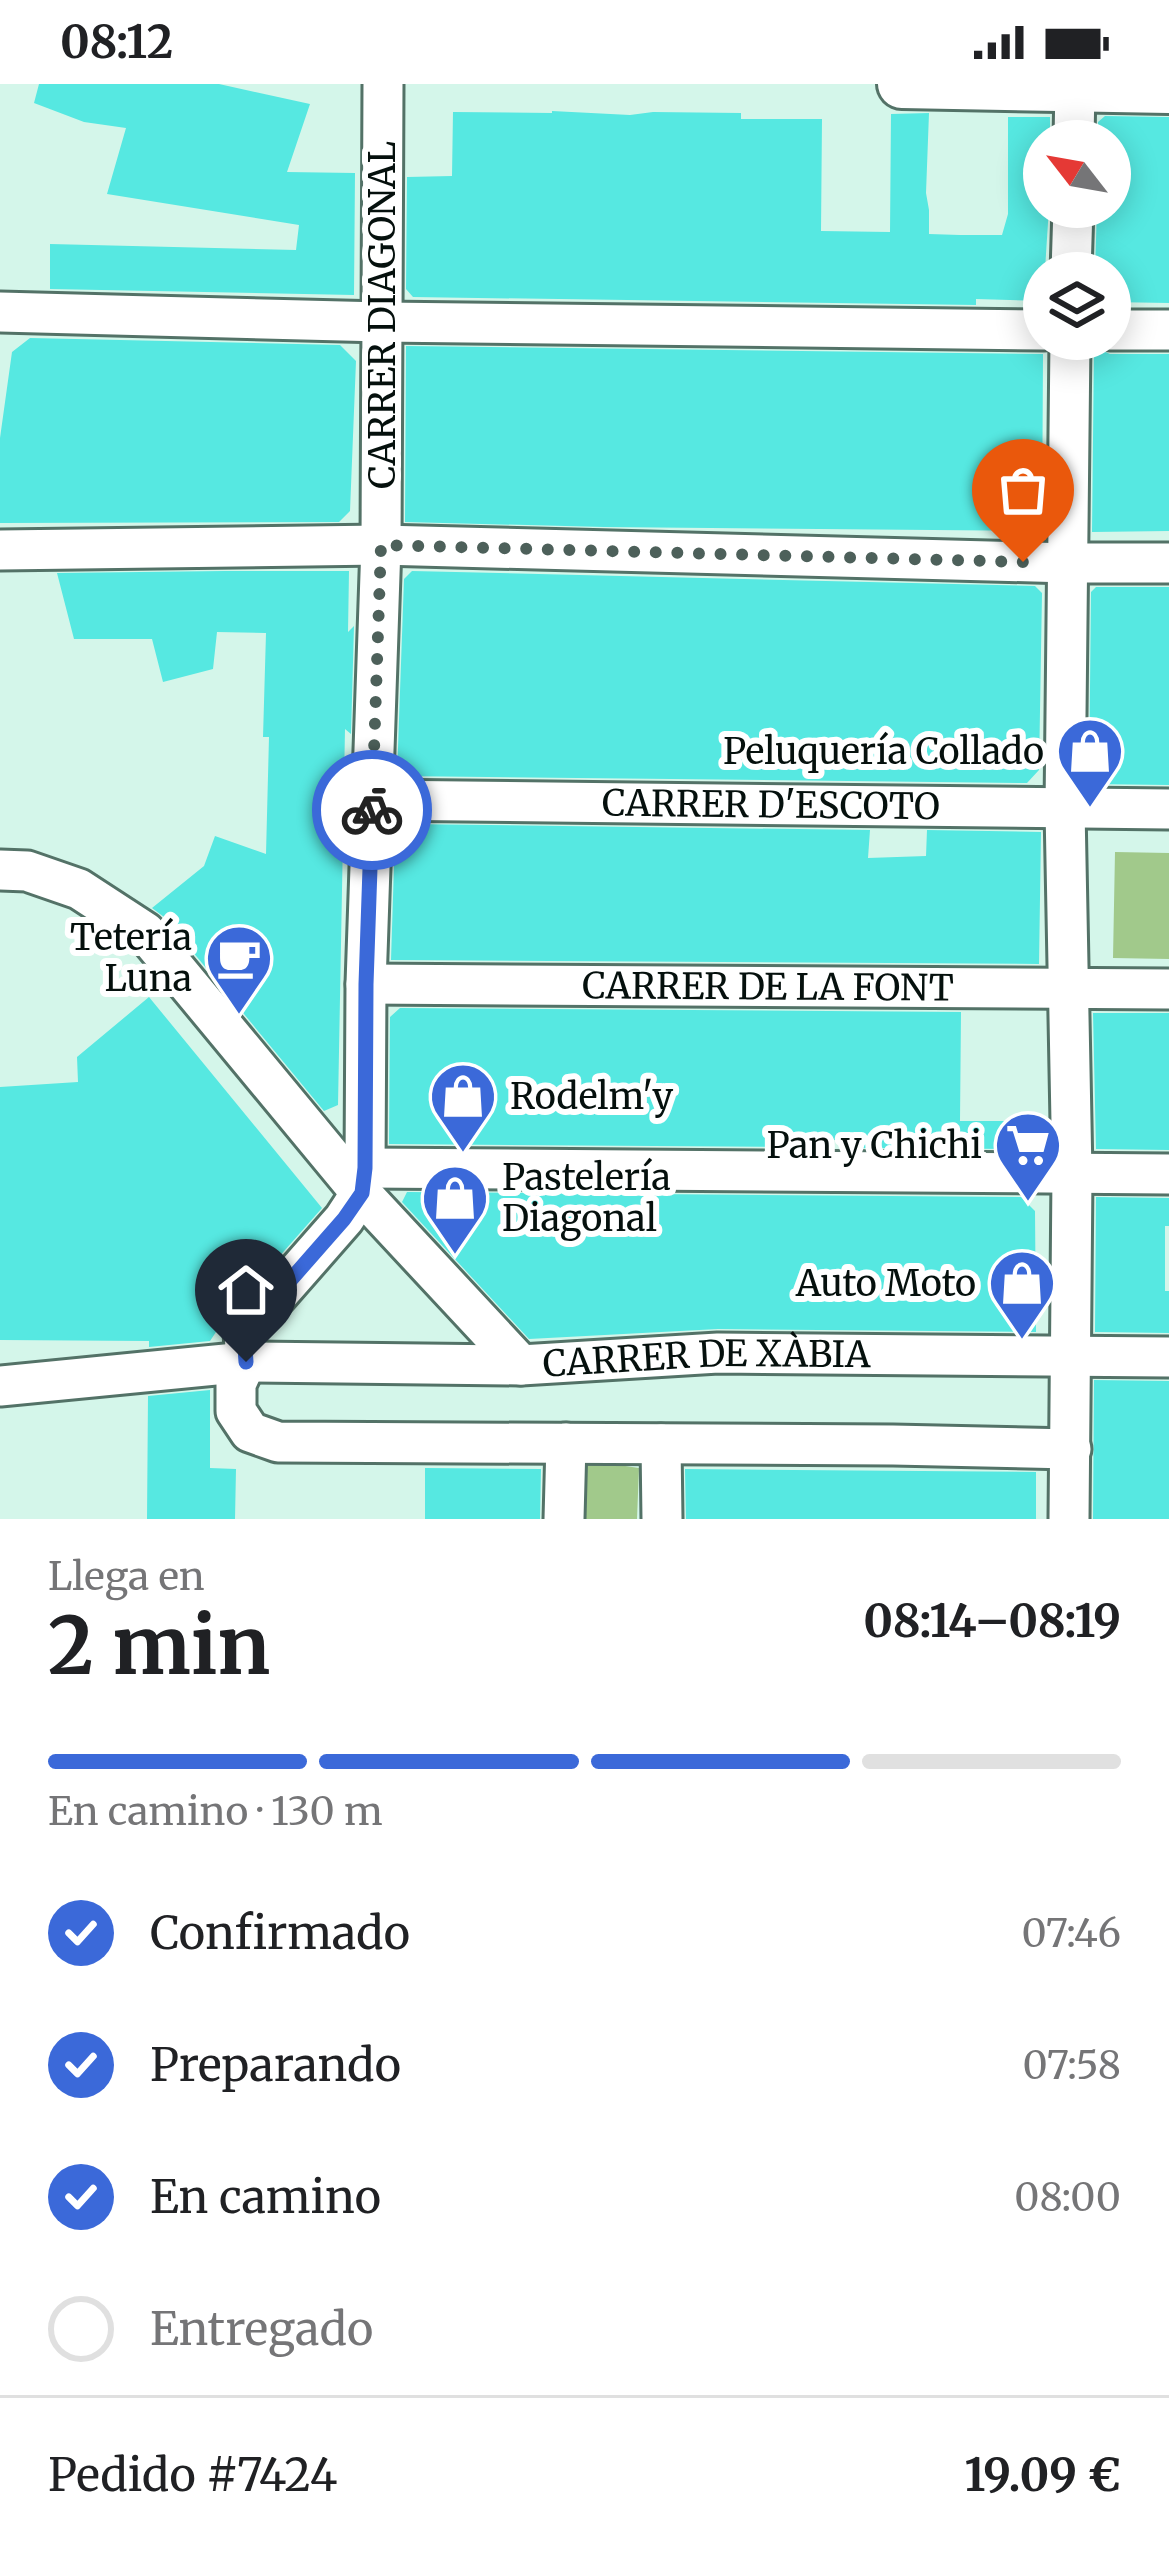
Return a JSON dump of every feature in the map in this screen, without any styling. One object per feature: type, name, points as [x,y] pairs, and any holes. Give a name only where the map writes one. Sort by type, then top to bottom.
[{"type":"main road","points":[[902,84],[1169,89]]},
{"type":"street","name":"CARRER DIAGONAL","points":[[363,1180],[381,545],[383,84]]},
{"type":"street","points":[[1074,120],[1075,87]]},
{"type":"street","points":[[0,312],[1023,330]]},
{"type":"street","points":[[1131,330],[1169,330]]},
{"type":"street","points":[[1069,1519],[1072,1174],[1065,809],[1070,360]]},
{"type":"street","points":[[0,550],[381,545],[1169,563]]},
{"type":"street","name":"CARRER D'ESCOTO","points":[[372,800],[1169,809]]},
{"type":"street","points":[[0,870],[27,871],[79,889],[145,932],[521,1365]]},
{"type":"street","name":"CARRER DE LA FONT","points":[[366,984],[1169,989]]},
{"type":"street","points":[[363,1180],[1169,1174]]},
{"type":"street","points":[[363,1180],[344,1219],[244,1333],[246,1362],[236,1384],[236,1411],[250,1432],[278,1442],[1071,1449]]},
{"type":"street","name":"CARRER DE XÀBIA","points":[[0,1386],[246,1362],[521,1365],[718,1353],[1169,1358]]},
{"type":"street","points":[[564,1519],[566,1443]]},
{"type":"street","points":[[661,1444],[662,1519]]},
{"type":"green space","points":[[1115,852],[1169,853],[1169,959],[1113,958]]},
{"type":"green space","points":[[584,1460],[639,1468],[637,1519],[582,1519]]},
{"type":"building","points":[[39,84],[219,84],[310,104],[287,172],[355,173],[354,295],[50,289],[50,244],[296,250],[299,225],[107,194],[126,128],[84,122],[34,103]]},
{"type":"building","points":[[453,112],[741,113],[741,119],[822,119],[821,231],[890,232],[891,114],[929,113],[929,234],[960,235],[1002,235],[1008,214],[1008,117],[1050,117],[1023,120],[1023,228],[1048,228],[1046,252],[1023,252],[1023,300],[976,299],[976,305],[413,297],[406,289],[407,177],[452,176]]},
{"type":"building","points":[[1105,116],[1169,117],[1169,303],[1131,302],[1131,252],[1096,252],[1096,228],[1131,228],[1131,120],[1100,120]]},
{"type":"building","points":[[30,338],[340,345],[356,361],[350,511],[339,522],[0,523],[0,438],[12,352]]},
{"type":"building","points":[[406,346],[1023,354],[1023,360],[1043,360],[1042,531],[405,522]]},
{"type":"building","points":[[1169,354],[1169,531],[1092,532],[1094,360]]},
{"type":"building","points":[[349,571],[348,632],[354,626],[351,734],[345,729],[338,1105],[324,1111],[152,908],[204,866],[215,836],[266,854],[266,633],[217,632],[213,669],[163,682],[152,639],[74,639],[57,573]]},
{"type":"building","points":[[412,571],[1035,586],[1042,593],[1039,770],[1027,783],[397,776],[404,579]]},
{"type":"building","points":[[1096,587],[1169,587],[1169,785],[1089,784],[1091,592]]},
{"type":"building","points":[[406,824],[870,830],[868,858],[926,856],[927,830],[1041,832],[1039,964],[391,960],[395,834]]},
{"type":"building","points":[[149,997],[322,1208],[210,1341],[149,1347],[149,1341],[0,1340],[0,1087],[78,1082],[77,1057]]},
{"type":"building","points":[[400,1008],[961,1012],[960,1121],[1038,1121],[1037,1141],[1029,1149],[841,1148],[841,1140],[794,1140],[794,1147],[389,1144],[390,1017]]},
{"type":"building","points":[[1093,1013],[1169,1013],[1169,1150],[1096,1149]]},
{"type":"building","points":[[407,1192],[1021,1197],[1035,1211],[1036,1332],[718,1329],[529,1339],[402,1202]]},
{"type":"building","points":[[1096,1197],[1169,1198],[1165,1291],[1169,1291],[1169,1333],[1095,1332]]},
{"type":"building","points":[[1094,1380],[1169,1381],[1169,1519],[1093,1519]]},
{"type":"building","points":[[210,1390],[210,1468],[236,1469],[235,1519],[147,1519],[148,1396]]},
{"type":"building","points":[[425,1468],[541,1469],[540,1519],[425,1519]]},
{"type":"building","points":[[685,1469],[1036,1472],[1036,1519],[686,1519]]},
{"type":"way so far","points":[[372,810],[381,545],[1023,562]]},
{"type":"place","name":"Peluquería Collado","points":[[1090,810]]},
{"type":"place","name":"Tetería Luna","points":[[239,1017]]},
{"type":"place","name":"Rodelm'y","points":[[463,1155]]},
{"type":"place","name":"Pan y Chichi","points":[[1028,1204]]},
{"type":"place","name":"Pastelería Diagonal","points":[[455,1257]]},
{"type":"place","name":"Auto Moto","points":[[1022,1342]]},
{"type":"route","points":[[246,1362],[244,1333],[362,1193],[372,810]]}]
